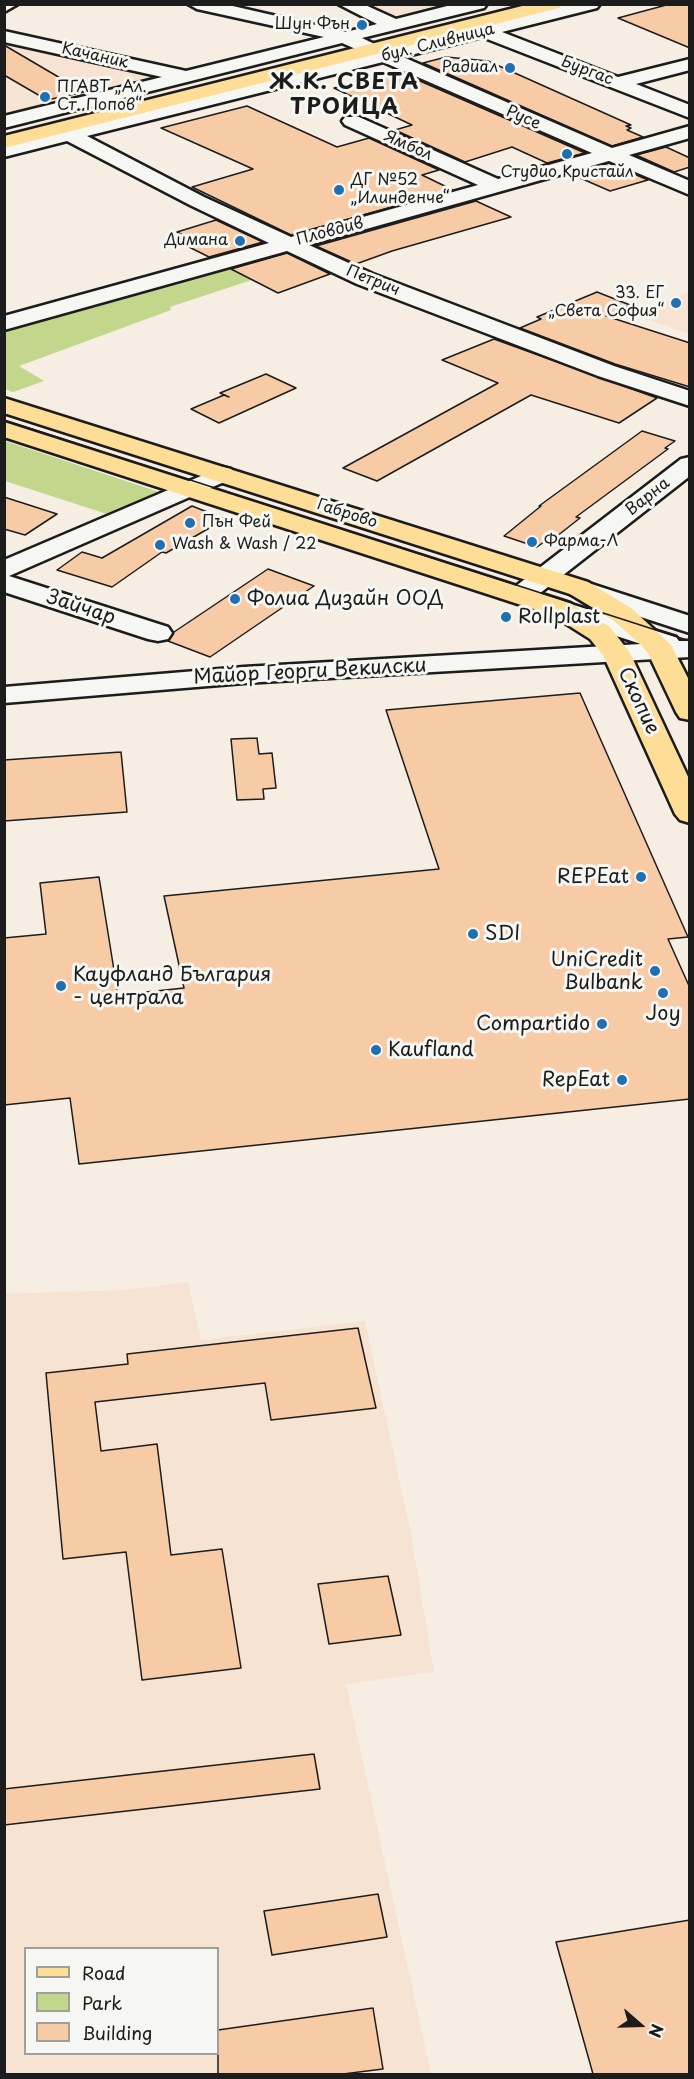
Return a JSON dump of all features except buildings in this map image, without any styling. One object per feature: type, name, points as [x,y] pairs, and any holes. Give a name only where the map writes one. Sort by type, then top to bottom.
[{"type":"main road","name":"бул. Сливница","points":[[4,142],[364,47],[515,4]]},
{"type":"main road","name":"бул. Сливница","points":[[4,131],[553,4]]},
{"type":"main road","name":"Габрово","points":[[4,405],[579,588]]},
{"type":"main road","name":"Габрово","points":[[4,429],[561,609]]},
{"type":"main road","points":[[579,588],[675,642],[690,712]]},
{"type":"main road","name":"Скопие","points":[[561,609],[600,633],[616,653],[690,814]]},
{"type":"street","points":[[4,7],[9,4]]},
{"type":"street","name":"Русе","points":[[197,4],[364,47],[690,189]]},
{"type":"street","points":[[347,4],[395,25]]},
{"type":"street","name":"бул. Сливница","points":[[4,151],[69,135],[364,47],[395,25],[478,4]]},
{"type":"street","name":"бул. Сливница","points":[[4,122],[186,77],[364,47],[484,31],[591,4]]},
{"type":"street","name":"Бургас","points":[[484,31],[690,112]]},
{"type":"street","name":"Качаник","points":[[4,36],[186,77]]},
{"type":"street","points":[[618,83],[690,64]]},
{"type":"street","name":"Ямбол","points":[[352,121],[498,186]]},
{"type":"street","name":"Пловдив","points":[[4,323],[690,132]]},
{"type":"street","name":"Петрич","points":[[69,135],[286,244],[375,283],[606,371],[690,399]]},
{"type":"street","name":"Варна","points":[[521,595],[690,465]]},
{"type":"street","points":[[4,570],[222,474]]},
{"type":"street","name":"Зайчар","points":[[4,583],[158,633]]},
{"type":"street","name":"Габрово","points":[[579,588],[675,642]]},
{"type":"street","name":"Габрово","points":[[561,609],[675,642]]},
{"type":"street","name":"Майор Георги Векилски","points":[[4,695],[244,675],[616,653],[675,642]]},
{"type":"shaded area","points":[[364,5],[447,5],[396,16]]},
{"type":"shaded area","name":"ПГАВТ „Ал. Ст. Попов“","points":[[5,41],[165,78],[5,117]]},
{"type":"shaded area","name":"33. ЕГ „Света София“","points":[[689,292],[689,334],[635,315]]},
{"type":"shaded area","points":[[188,1282],[201,1340],[365,1321],[411,1534],[434,1672],[346,1684],[431,2074],[5,2074],[5,1294],[123,1290]]},
{"type":"green space","points":[[278,254],[303,263],[170,307],[171,310],[19,366],[44,381],[13,392],[5,389],[5,332]]},
{"type":"green space","points":[[5,441],[159,492],[110,515],[5,481]]},
{"type":"tram line","points":[[4,420],[690,641]]},
{"type":"place","name":"Шун Фън","points":[[362,25]]},
{"type":"place","name":"Радиал","points":[[510,68]]},
{"type":"place","name":"ПГАВТ „Ал. Ст. Попов“","points":[[45,97]]},
{"type":"place","name":"Студио Кристайл","points":[[567,154]]},
{"type":"place","name":"ДГ №52 „Илинденче“","points":[[339,190]]},
{"type":"place","name":"Димана","points":[[240,241]]},
{"type":"place","name":"33. ЕГ „Света София“","points":[[676,303]]},
{"type":"place","name":"Пън Фей","points":[[190,523]]},
{"type":"place","name":"Фарма-Л","points":[[532,542]]},
{"type":"place","name":"Wash & Wash / 22","points":[[160,545]]},
{"type":"place","name":"Фолиа Дизайн ООД","points":[[235,599]]},
{"type":"place","name":"Rollplast","points":[[506,617]]},
{"type":"place","name":"REPEat","points":[[641,877]]},
{"type":"place","name":"SDI","points":[[473,934]]},
{"type":"place","name":"UniCredit Bulbank","points":[[655,971]]},
{"type":"place","name":"Кауфланд България - централа","points":[[61,986]]},
{"type":"place","name":"Joy","points":[[663,993]]},
{"type":"place","name":"Compartido","points":[[602,1024]]},
{"type":"place","name":"Kaufland","points":[[376,1050]]},
{"type":"place","name":"RepEat","points":[[622,1080]]},
{"type":"district","name":"Ж.К. СВЕТА ТРОИЦА","points":[[345,96]]}]
